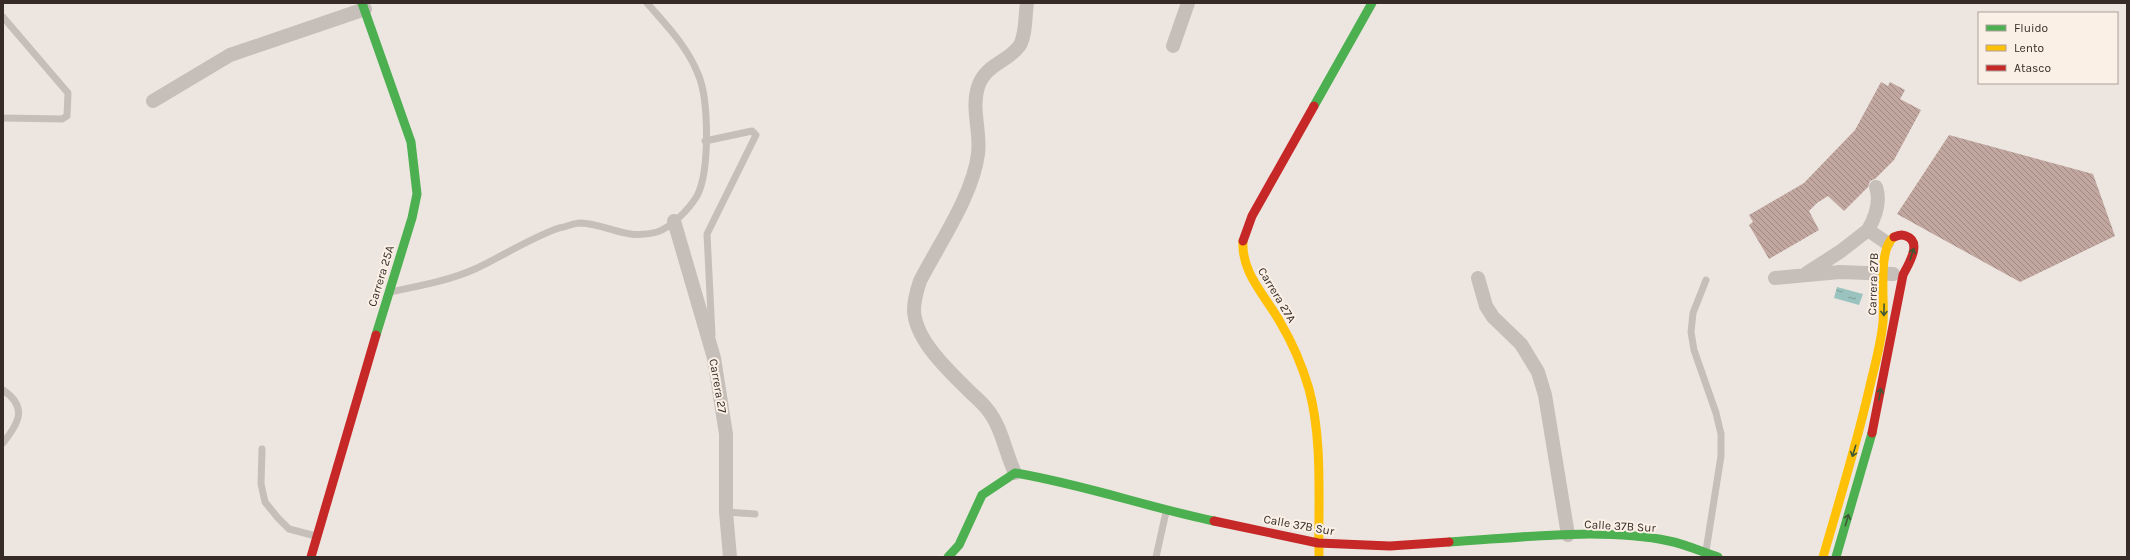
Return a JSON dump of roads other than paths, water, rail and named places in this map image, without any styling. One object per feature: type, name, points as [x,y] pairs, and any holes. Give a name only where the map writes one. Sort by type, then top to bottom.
[{"type":"street","points":[[948,557],[959,545],[970,518],[982,495],[996,484],[1015,473],[998,426],[987,409],[944,366],[932,351],[921,332],[914,312],[915,295],[920,280],[968,190],[975,169],[978,152],[976,105],[978,87],[984,74],[1019,45],[1023,34],[1027,3]]},
{"type":"street","points":[[1173,46],[1188,3]]},
{"type":"street","name":"Carrera 27A","points":[[1319,557],[1319,474],[1311,397],[1289,338],[1275,312],[1252,280],[1244,260],[1243,243],[1246,229],[1372,3]]},
{"type":"street","points":[[153,101],[230,55],[364,6]]},
{"type":"street","name":"Carrera 25A","points":[[311,557],[388,292],[412,218],[417,194],[411,142],[364,6]]},
{"type":"street","points":[[1804,275],[1841,251],[1868,230],[1878,206],[1878,193],[1876,187]]},
{"type":"street","name":"Carrera 27","points":[[674,221],[714,358],[726,434],[726,512],[730,557]]},
{"type":"street","points":[[1868,230],[1887,243]]},
{"type":"street","name":"Carrera 27B","points":[[1823,557],[1866,432],[1884,322],[1884,272],[1887,243],[1891,238],[1899,234],[1906,235],[1912,240],[1914,252],[1903,275],[1866,432],[1836,557]]},
{"type":"street","points":[[1775,278],[1840,272],[1884,272],[1903,275]]},
{"type":"street","points":[[1478,278],[1486,306],[1493,317],[1521,344],[1538,372],[1545,395],[1568,535]]},
{"type":"street","name":"Calle 37B Sur","points":[[1015,473],[1046,478],[1166,511],[1318,543],[1390,546],[1568,535],[1631,536],[1669,541],[1718,557]]},
{"type":"lane","points":[[388,292],[449,279],[473,270],[557,229],[579,223],[600,226],[619,233],[645,235],[659,231],[674,221],[696,196],[703,180],[706,105],[699,75],[684,47],[647,3]]},
{"type":"lane","points":[[3,17],[68,93],[67,116],[62,119],[3,118]]},
{"type":"lane","points":[[705,142],[752,131],[756,135],[707,234],[706,242],[714,358]]},
{"type":"lane","points":[[1706,280],[1693,313],[1691,332],[1694,350],[1716,413],[1721,434],[1721,448],[1706,552]]},
{"type":"lane","points":[[3,390],[11,396],[18,405],[18,418],[14,429],[3,443]]},
{"type":"lane","points":[[262,449],[261,484],[265,502],[278,518],[289,528],[318,537]]},
{"type":"lane","points":[[1156,557],[1166,511]]},
{"type":"lane","points":[[726,512],[755,514]]},
{"type":"water","points":[[1837,287],[1863,294],[1859,305],[1834,298]]}]
